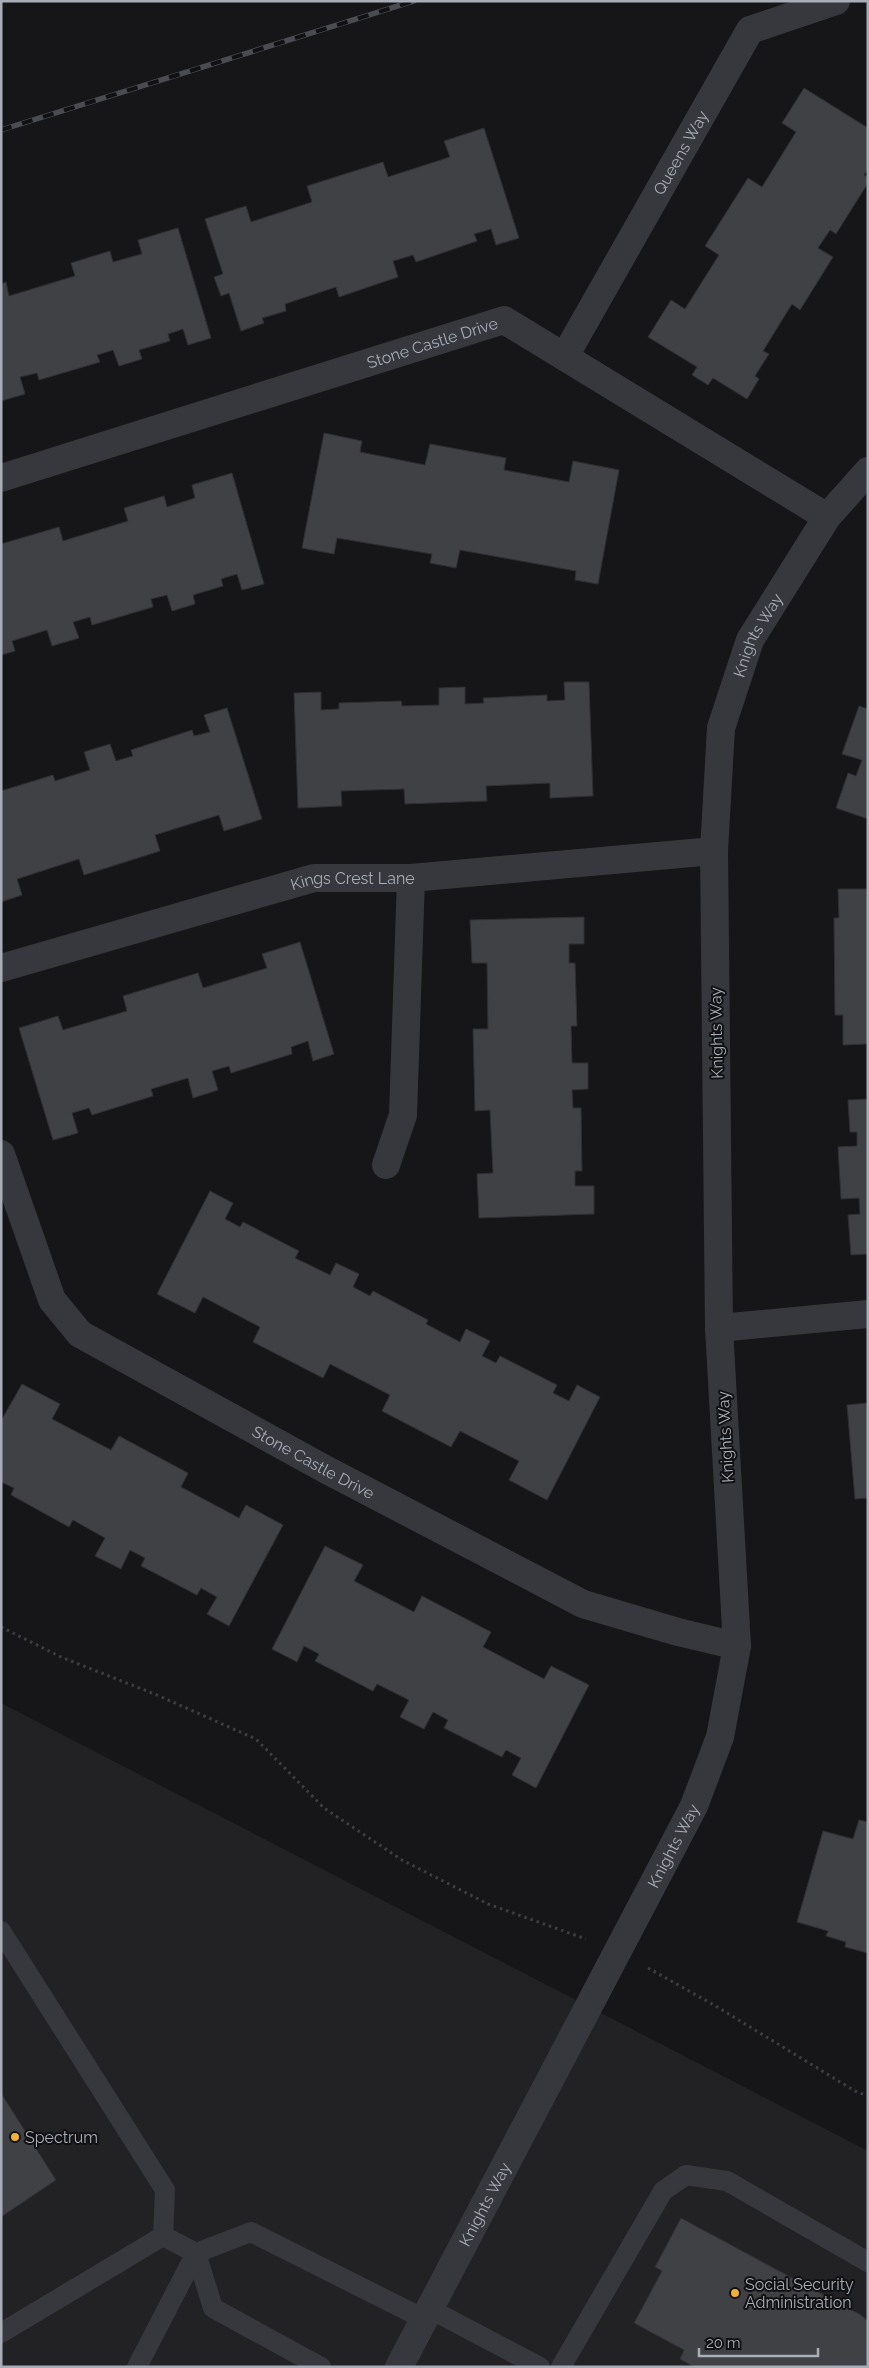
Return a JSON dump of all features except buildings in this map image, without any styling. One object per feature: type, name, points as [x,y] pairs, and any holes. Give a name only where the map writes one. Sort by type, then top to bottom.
[{"type":"street","name":"Queens Way","points":[[566,356],[750,30],[836,1]]},
{"type":"street","name":"Stone Castle Drive","points":[[1,478],[504,320],[566,356],[827,517]]},
{"type":"street","name":"Knights Way","points":[[399,2367],[697,1797],[720,1737],[737,1646],[719,1328],[714,851],[721,728],[750,640],[827,517],[868,471]]},
{"type":"street","name":"Kings Crest Lane","points":[[1,968],[314,878],[411,878],[714,851]]},
{"type":"street","points":[[386,1165],[403,1115],[411,878]]},
{"type":"street","name":"Stone Castle Drive","points":[[1,1154],[52,1300],[80,1334],[323,1468],[583,1604],[678,1632],[737,1646]]},
{"type":"street","points":[[719,1328],[868,1314]]},
{"type":"lane","points":[[1,1931],[165,2190],[163,2236]]},
{"type":"lane","points":[[561,2367],[663,2191],[686,2175],[727,2181],[868,2262]]},
{"type":"lane","points":[[137,2367],[196,2253],[251,2232],[540,2367]]},
{"type":"lane","points":[[163,2236],[196,2253],[213,2308],[321,2367]]},
{"type":"lane","points":[[1,2333],[163,2236]]},
{"type":"path","points":[[1,1627],[61,1657],[157,1695],[256,1739],[324,1808],[402,1860],[488,1904],[618,1951],[714,2005],[854,2091],[868,2096]]},
{"type":"shaded area","points":[[1,1703],[868,2151],[868,2367],[1,2367]]},
{"type":"railway","points":[[1,130],[414,1]]},
{"type":"place","name":"Spectrum","points":[[15,2137]]},
{"type":"place","name":"Social Security Administration","points":[[735,2293]]}]
